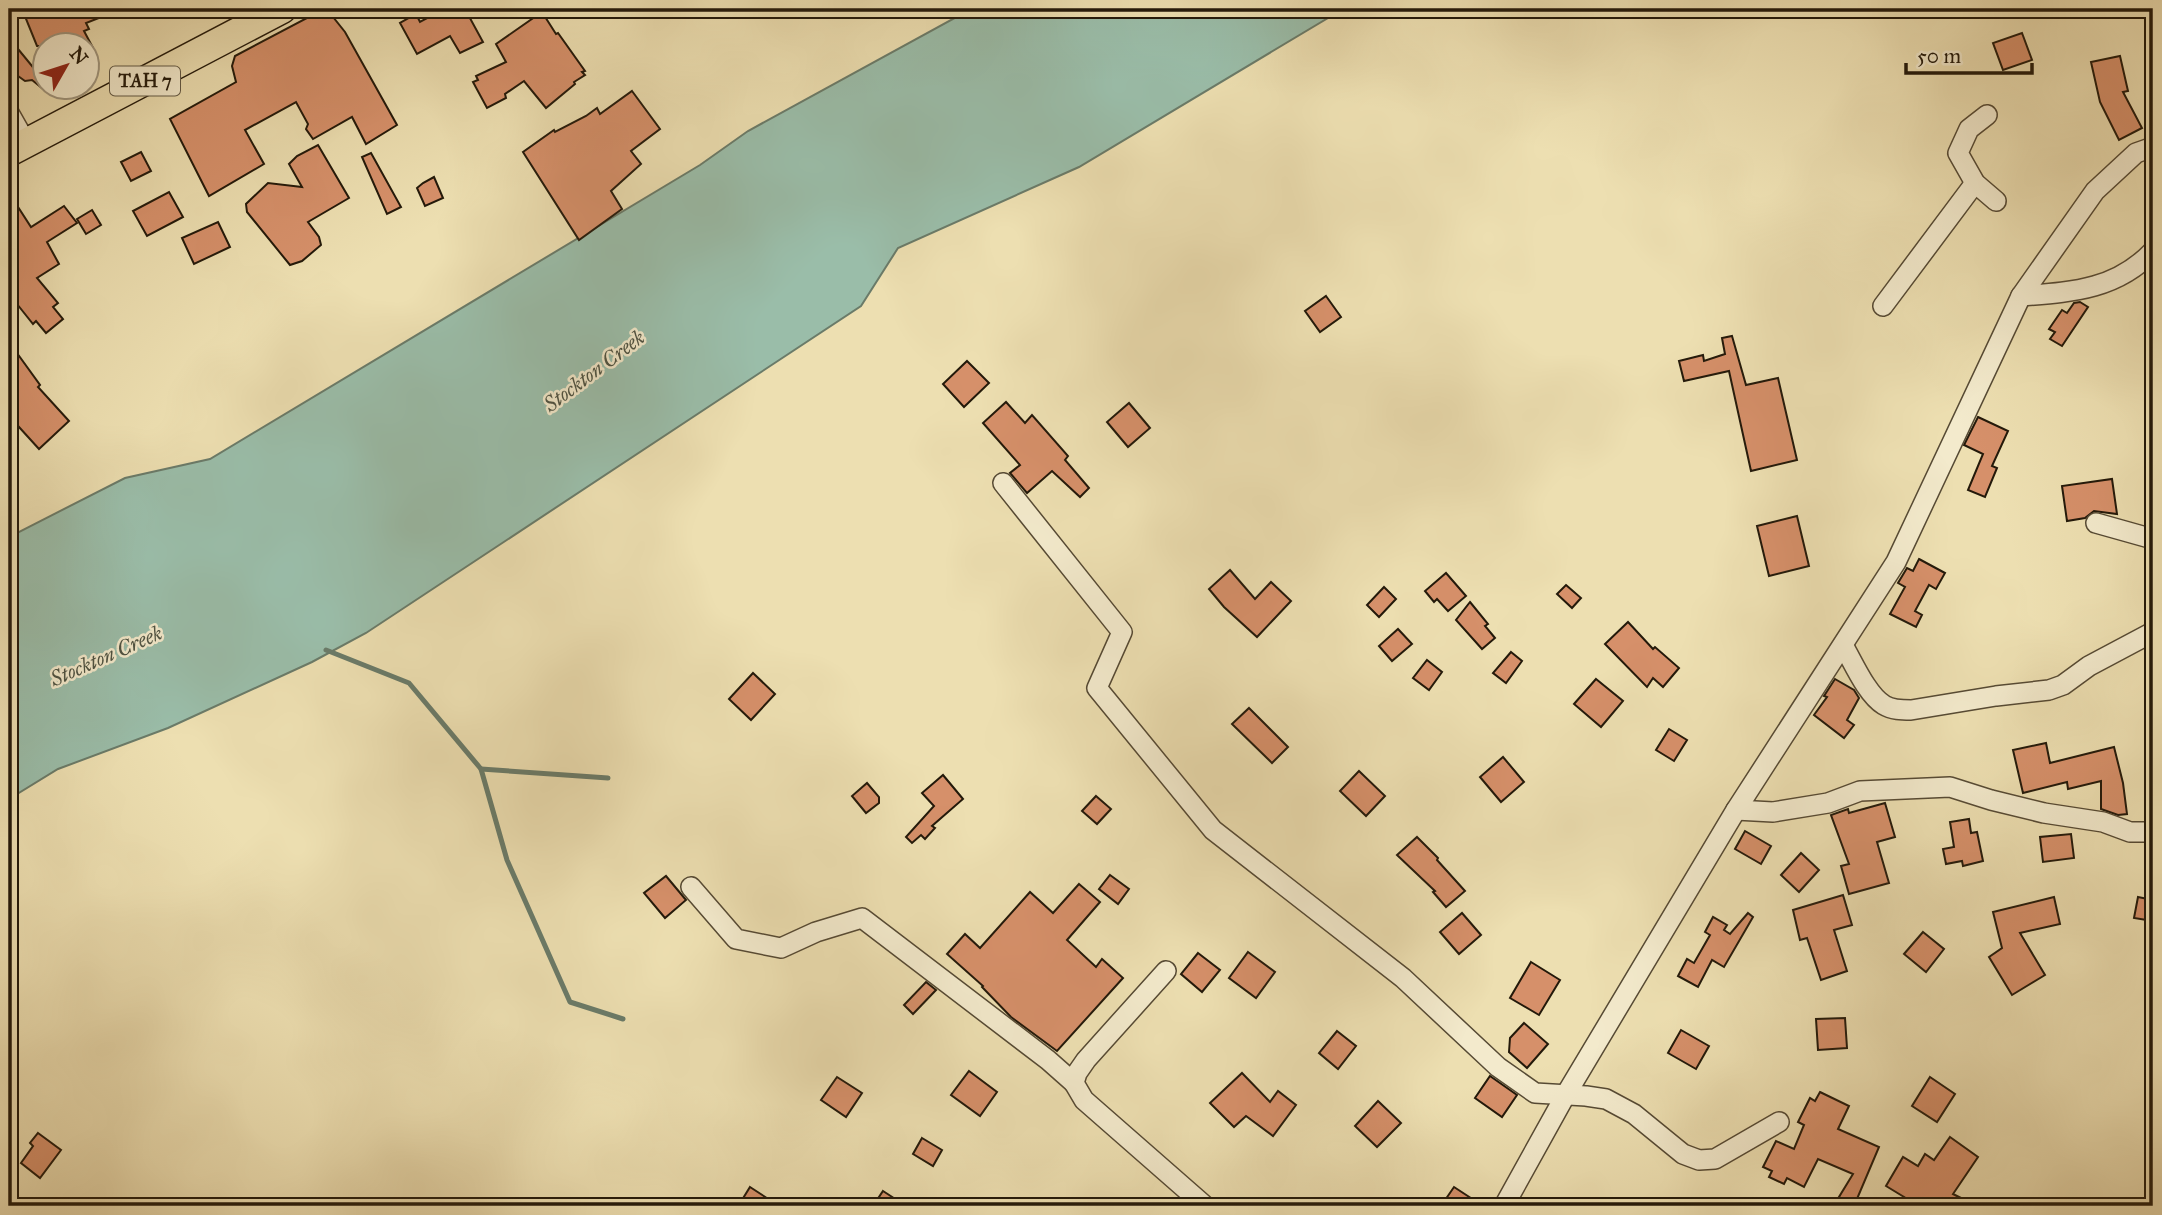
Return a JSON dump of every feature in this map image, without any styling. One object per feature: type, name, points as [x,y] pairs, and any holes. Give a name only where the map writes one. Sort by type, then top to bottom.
[{"type":"highway","name":"TAH 7","points":[[18,148],[282,9]]},
{"type":"street","points":[[9,113],[18,148]]},
{"type":"street","points":[[1987,115],[1969,129],[1958,153],[1975,183],[1996,201]]},
{"type":"street","points":[[1504,1206],[1565,1096],[1736,810],[1896,562],[2021,296],[2095,191],[2136,153],[2153,147]]},
{"type":"street","points":[[1883,306],[1975,183]]},
{"type":"street","points":[[2021,296],[2074,292],[2100,285],[2123,276],[2142,263],[2153,251]]},
{"type":"street","points":[[1003,482],[1122,632],[1097,688],[1213,830],[1403,978],[1498,1067],[1535,1093],[1606,1099],[1634,1114],[1683,1154],[1699,1160],[1715,1158],[1779,1122]]},
{"type":"street","points":[[2096,523],[2153,538]]},
{"type":"street","points":[[1843,645],[1859,673],[1883,704],[1897,710],[1911,710],[2049,690],[2063,685],[2089,666],[2153,632]]},
{"type":"street","points":[[1736,810],[1773,812],[1828,803],[1860,791],[1950,787],[2044,813],[2103,822],[2130,832],[2153,832]]},
{"type":"street","points":[[691,887],[736,939],[781,948],[816,932],[862,918],[1048,1060],[1073,1083],[1084,1100],[1205,1206]]},
{"type":"street","points":[[1073,1083],[1086,1060],[1166,971]]},
{"type":"water","name":"Stockton Creek","points":[[971,9],[1343,9],[1079,167],[898,248],[861,306],[366,633],[312,662],[168,728],[58,769],[9,799],[9,537],[125,478],[210,459],[700,165],[748,131]]},
{"type":"building","points":[[22,9],[119,9],[86,23],[89,29],[85,32],[32,34]]},
{"type":"building","points":[[444,9],[465,9],[483,42],[460,53],[450,36],[417,54],[400,23],[416,14],[420,22]]},
{"type":"building","points":[[322,10],[325,14],[329,12],[345,32],[397,125],[366,144],[352,117],[313,139],[306,129],[308,124],[296,102],[245,130],[264,164],[209,196],[170,119],[236,82],[232,66],[235,56]]},
{"type":"building","points":[[542,12],[585,71],[582,72],[585,75],[546,108],[524,81],[505,94],[506,98],[487,108],[473,82],[478,80],[476,76],[506,62],[496,44]]},
{"type":"building","points":[[2022,33],[2032,60],[2003,70],[1993,43]]},
{"type":"building","points":[[9,38],[32,66],[32,80],[25,81],[18,76],[17,68],[9,61]]},
{"type":"building","points":[[2120,56],[2128,91],[2123,92],[2142,128],[2119,140],[2100,102],[2091,62]]},
{"type":"building","points":[[632,91],[660,129],[631,151],[641,164],[611,191],[622,209],[579,240],[523,152],[554,130],[555,132],[597,108],[600,114]]},
{"type":"building","points":[[318,145],[349,198],[308,222],[319,237],[321,245],[302,261],[290,265],[247,212],[246,204],[268,183],[302,187],[289,164],[297,156]]},
{"type":"building","points":[[141,152],[151,171],[131,181],[121,162]]},
{"type":"building","points":[[371,153],[401,207],[387,214],[362,157]]},
{"type":"building","points":[[434,177],[443,198],[425,206],[417,188]]},
{"type":"building","points":[[169,192],[183,217],[147,236],[133,211]]},
{"type":"building","points":[[9,193],[31,227],[64,206],[77,223],[47,242],[59,264],[37,278],[58,303],[53,307],[63,319],[46,333],[36,321],[33,324],[9,294]]},
{"type":"building","points":[[92,210],[101,225],[86,234],[77,219]]},
{"type":"building","points":[[218,222],[230,247],[194,264],[182,238]]},
{"type":"building","points":[[1326,296],[1341,317],[1320,332],[1305,311]]},
{"type":"building","points":[[2080,302],[2088,307],[2062,346],[2050,339],[2055,332],[2049,329],[2062,310],[2067,313],[2074,303]]},
{"type":"building","points":[[1732,336],[1746,385],[1778,378],[1797,460],[1751,471],[1729,371],[1684,381],[1679,361],[1703,355],[1704,361],[1725,354],[1722,338]]},
{"type":"building","points":[[9,342],[40,385],[38,387],[69,421],[39,449],[9,416]]},
{"type":"building","points":[[967,361],[989,383],[964,407],[943,384]]},
{"type":"building","points":[[1006,402],[1025,423],[1032,415],[1068,456],[1065,460],[1089,488],[1080,497],[1052,471],[1027,493],[1010,473],[1020,465],[983,423]]},
{"type":"building","points":[[1129,403],[1150,428],[1128,447],[1107,422]]},
{"type":"building","points":[[1978,417],[2008,431],[1992,466],[1997,468],[1985,497],[1968,490],[1983,454],[1964,445]]},
{"type":"building","points":[[2112,479],[2117,514],[2094,511],[2085,518],[2067,521],[2062,486]]},
{"type":"building","points":[[1797,516],[1809,566],[1769,576],[1757,526]]},
{"type":"building","points":[[1919,559],[1945,573],[1936,589],[1929,585],[1915,611],[1922,615],[1916,627],[1890,614],[1905,587],[1898,583],[1907,568],[1913,571]]},
{"type":"building","points":[[1230,570],[1255,599],[1271,582],[1291,601],[1257,637],[1224,607],[1209,589]]},
{"type":"building","points":[[1446,573],[1466,596],[1448,611],[1437,599],[1434,602],[1425,591]]},
{"type":"building","points":[[1566,585],[1581,598],[1572,608],[1557,594]]},
{"type":"building","points":[[1384,587],[1396,599],[1379,617],[1367,605]]},
{"type":"building","points":[[1470,602],[1488,624],[1485,626],[1495,638],[1482,649],[1456,620]]},
{"type":"building","points":[[1628,622],[1653,649],[1655,647],[1679,668],[1663,687],[1653,678],[1647,687],[1605,644]]},
{"type":"building","points":[[1398,629],[1412,644],[1392,661],[1379,646]]},
{"type":"building","points":[[1511,652],[1522,661],[1506,683],[1493,673]]},
{"type":"building","points":[[1427,660],[1442,672],[1429,690],[1413,678]]},
{"type":"building","points":[[753,673],[775,694],[751,720],[729,699]]},
{"type":"building","points":[[1596,679],[1623,701],[1601,727],[1574,704]]},
{"type":"building","points":[[1835,679],[1854,690],[1859,698],[1847,720],[1854,725],[1844,738],[1814,715],[1827,697],[1824,696]]},
{"type":"building","points":[[1249,708],[1288,747],[1272,763],[1232,724]]},
{"type":"building","points":[[1669,729],[1687,740],[1674,761],[1656,750]]},
{"type":"building","points":[[2046,743],[2050,763],[2114,747],[2127,814],[2118,815],[2101,809],[2101,781],[2068,789],[2067,782],[2023,793],[2013,750]]},
{"type":"building","points":[[1503,757],[1524,782],[1501,802],[1480,777]]},
{"type":"building","points":[[1359,771],[1385,796],[1366,816],[1340,791]]},
{"type":"building","points":[[943,775],[963,799],[932,826],[935,828],[925,839],[921,835],[912,843],[906,837],[934,806],[922,793]]},
{"type":"building","points":[[867,783],[879,797],[879,803],[866,813],[852,796]]},
{"type":"building","points":[[1096,796],[1111,809],[1097,824],[1082,811]]},
{"type":"building","points":[[1885,803],[1895,837],[1877,842],[1889,883],[1849,894],[1841,866],[1849,864],[1831,815],[1848,809],[1849,813]]},
{"type":"building","points":[[1969,819],[1971,833],[1977,832],[1983,861],[1963,866],[1962,861],[1946,864],[1943,849],[1954,847],[1950,822]]},
{"type":"building","points":[[1745,831],[1771,846],[1761,864],[1735,849]]},
{"type":"building","points":[[2071,834],[2074,858],[2043,862],[2040,837]]},
{"type":"building","points":[[1417,837],[1465,891],[1446,907],[1433,892],[1435,891],[1397,855]]},
{"type":"building","points":[[1801,853],[1819,870],[1799,892],[1781,875]]},
{"type":"building","points":[[1110,875],[1129,889],[1118,904],[1099,889]]},
{"type":"building","points":[[666,876],[686,900],[665,918],[644,893]]},
{"type":"building","points":[[1079,884],[1100,902],[1067,940],[1096,967],[1102,959],[1123,978],[1057,1051],[1011,1017],[983,986],[947,954],[965,934],[980,948],[1030,892],[1053,913]]},
{"type":"building","points":[[1843,895],[1852,925],[1834,930],[1847,971],[1821,980],[1807,938],[1800,940],[1793,910]]},
{"type":"building","points":[[2054,897],[2060,924],[2020,933],[2045,975],[2012,995],[1989,957],[2002,948],[1993,912]]},
{"type":"building","points":[[2138,897],[2153,900],[2153,921],[2134,918]]},
{"type":"building","points":[[1462,913],[1481,935],[1459,954],[1440,932]]},
{"type":"building","points":[[1748,913],[1753,917],[1724,967],[1712,960],[1698,987],[1678,976],[1687,959],[1694,963],[1710,935],[1705,932],[1713,917],[1727,925],[1724,930],[1730,934]]},
{"type":"building","points":[[1923,932],[1944,949],[1926,972],[1904,954]]},
{"type":"building","points":[[1248,952],[1275,972],[1256,998],[1229,978]]},
{"type":"building","points":[[1198,953],[1220,970],[1202,992],[1181,974]]},
{"type":"building","points":[[1531,962],[1560,980],[1539,1015],[1510,998]]},
{"type":"building","points":[[926,982],[936,990],[913,1014],[904,1005]]},
{"type":"building","points":[[1845,1018],[1847,1048],[1818,1050],[1816,1019]]},
{"type":"building","points":[[1524,1023],[1548,1044],[1527,1068],[1509,1052],[1510,1038]]},
{"type":"building","points":[[1681,1030],[1709,1046],[1696,1069],[1668,1053]]},
{"type":"building","points":[[1337,1031],[1356,1046],[1338,1069],[1319,1053]]},
{"type":"building","points":[[969,1071],[997,1092],[980,1116],[951,1095]]},
{"type":"building","points":[[1242,1073],[1270,1102],[1278,1091],[1296,1105],[1273,1136],[1246,1116],[1234,1127],[1210,1103]]},
{"type":"building","points":[[1490,1076],[1517,1095],[1502,1117],[1475,1098]]},
{"type":"building","points":[[837,1077],[862,1093],[846,1117],[821,1100]]},
{"type":"building","points":[[1930,1077],[1955,1094],[1937,1122],[1912,1106]]},
{"type":"building","points":[[1820,1092],[1849,1106],[1838,1129],[1879,1147],[1854,1206],[1839,1197],[1853,1174],[1818,1159],[1804,1187],[1787,1178],[1784,1184],[1769,1177],[1772,1171],[1763,1167],[1776,1141],[1794,1149],[1804,1125],[1798,1122],[1810,1098],[1815,1101]]},
{"type":"building","points":[[1378,1101],[1401,1123],[1377,1147],[1355,1126]]},
{"type":"building","points":[[38,1133],[61,1150],[40,1178],[21,1163]]},
{"type":"building","points":[[1950,1137],[1978,1157],[1953,1194],[1977,1206],[1919,1206],[1886,1186],[1903,1157],[1918,1166],[1925,1154],[1934,1160]]},
{"type":"building","points":[[922,1138],[942,1150],[933,1166],[913,1154]]},
{"type":"building","points":[[750,1187],[779,1206],[751,1206],[742,1200]]},
{"type":"building","points":[[1454,1187],[1483,1206],[1441,1206]]},
{"type":"building","points":[[883,1191],[906,1206],[873,1206]]},
{"type":"waterway","points":[[326,650],[409,683],[481,769],[507,860],[570,1002],[623,1019]]},
{"type":"waterway","points":[[481,769],[608,778]]}]
